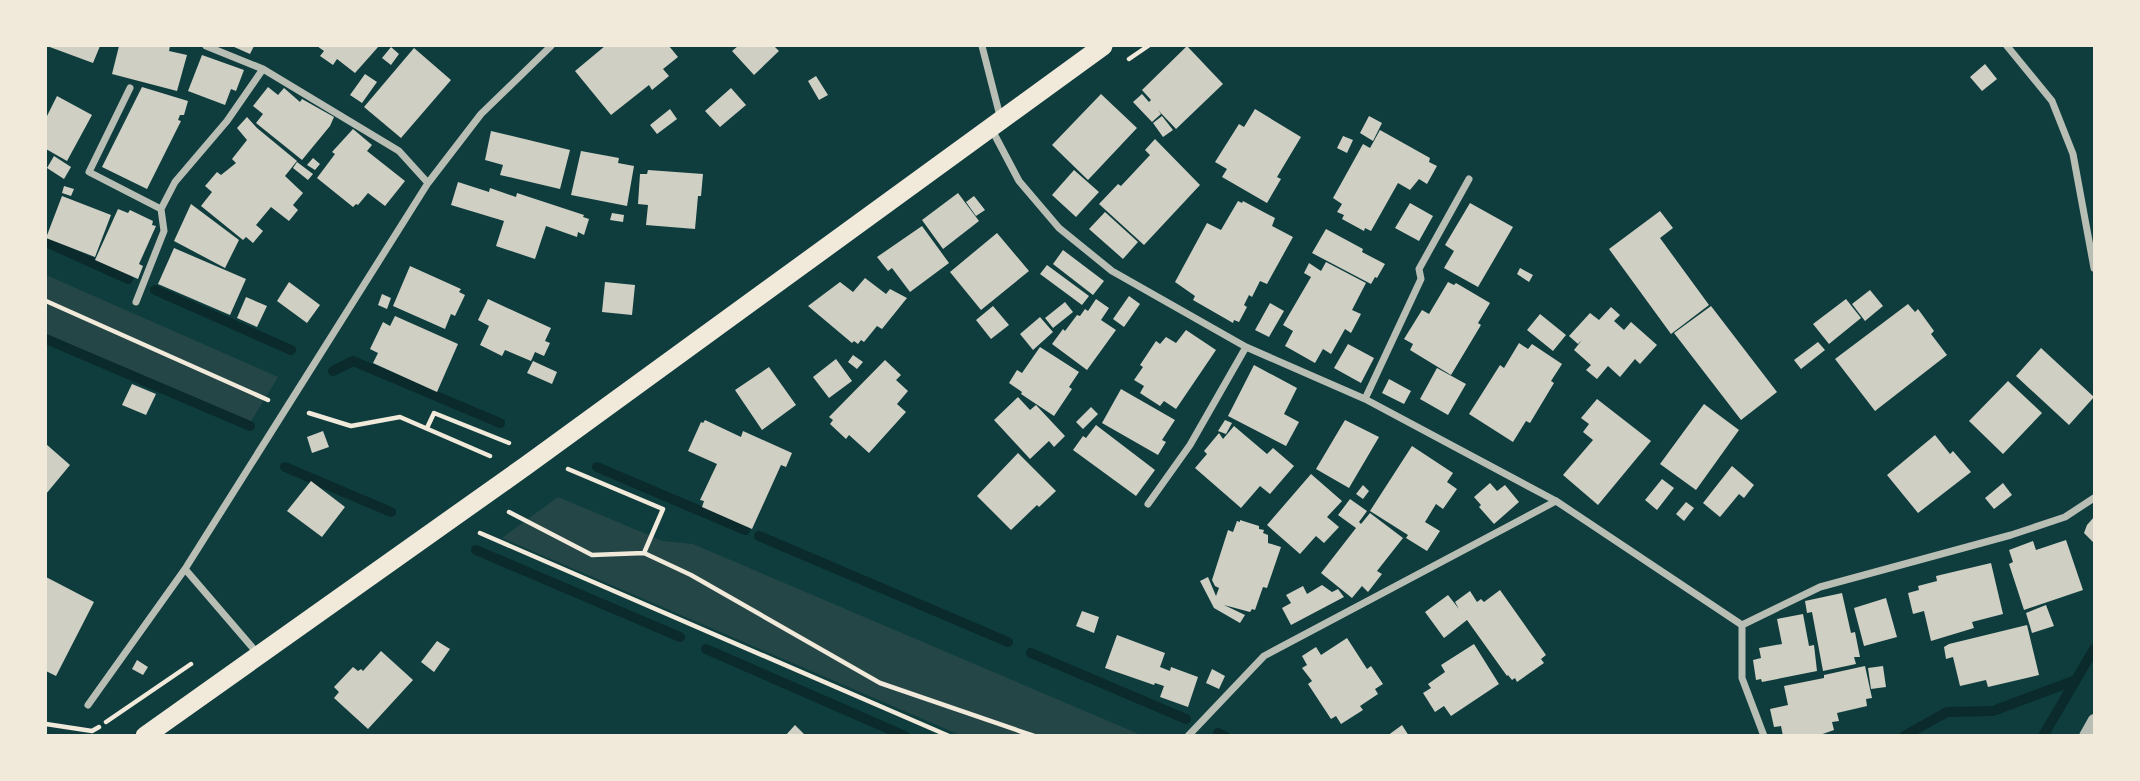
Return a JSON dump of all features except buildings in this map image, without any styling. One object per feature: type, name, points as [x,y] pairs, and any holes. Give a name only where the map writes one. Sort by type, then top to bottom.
[{"type":"highway","points":[[145,736],[527,465],[1104,46]]},
{"type":"street","points":[[206,46],[263,69],[399,151],[428,183]]},
{"type":"street","points":[[89,705],[185,569],[428,183],[481,114],[551,46]]},
{"type":"street","points":[[982,46],[996,124],[1019,181],[1059,228],[1112,271],[1246,347],[1365,399],[1556,501],[1742,625]]},
{"type":"street","points":[[2007,46],[2052,101],[2073,154],[2095,268]]},
{"type":"street","points":[[135,302],[164,231],[161,209],[175,182],[227,121],[263,69]]},
{"type":"street","points":[[130,88],[89,172],[161,209]]},
{"type":"street","points":[[1365,399],[1421,279],[1419,269],[1469,178]]},
{"type":"street","points":[[1148,504],[1190,445],[1246,347]]},
{"type":"street","points":[[1742,625],[1820,587],[2011,536],[2065,517],[2095,498]]},
{"type":"street","points":[[1188,736],[1264,656],[1556,501]]},
{"type":"street","points":[[185,569],[259,654]]},
{"type":"street","points":[[1742,625],[1742,678],[1763,736]]},
{"type":"street","points":[[2085,736],[2095,720]]},
{"type":"path","points":[[46,301],[264,398],[351,426],[400,417],[490,456]]},
{"type":"path","points":[[427,428],[434,413],[493,436]]},
{"type":"path","points":[[595,481],[663,509],[644,552]]},
{"type":"path","points":[[508,512],[592,555],[644,552],[691,575],[880,683],[1034,736]]},
{"type":"path","points":[[479,532],[948,736]]},
{"type":"shaded area","points":[[46,275],[278,377],[250,423],[46,337]]},
{"type":"shaded area","points":[[558,497],[663,541],[693,544],[1141,735],[960,735],[502,538]]},
{"type":"waterway","points":[[46,242],[128,279]]},
{"type":"waterway","points":[[155,290],[291,350]]},
{"type":"waterway","points":[[46,339],[250,426]]},
{"type":"waterway","points":[[333,371],[353,361],[500,423]]},
{"type":"waterway","points":[[285,467],[391,512]]},
{"type":"waterway","points":[[597,467],[745,530]]},
{"type":"waterway","points":[[759,536],[1008,642]]},
{"type":"waterway","points":[[476,550],[680,637]]},
{"type":"waterway","points":[[706,649],[905,736]]},
{"type":"waterway","points":[[2043,736],[2094,649]]},
{"type":"waterway","points":[[1031,653],[1186,719]]},
{"type":"waterway","points":[[1904,736],[1947,712],[1993,711],[2076,680]]},
{"type":"waterway","points":[[1218,733],[1225,736]]}]
